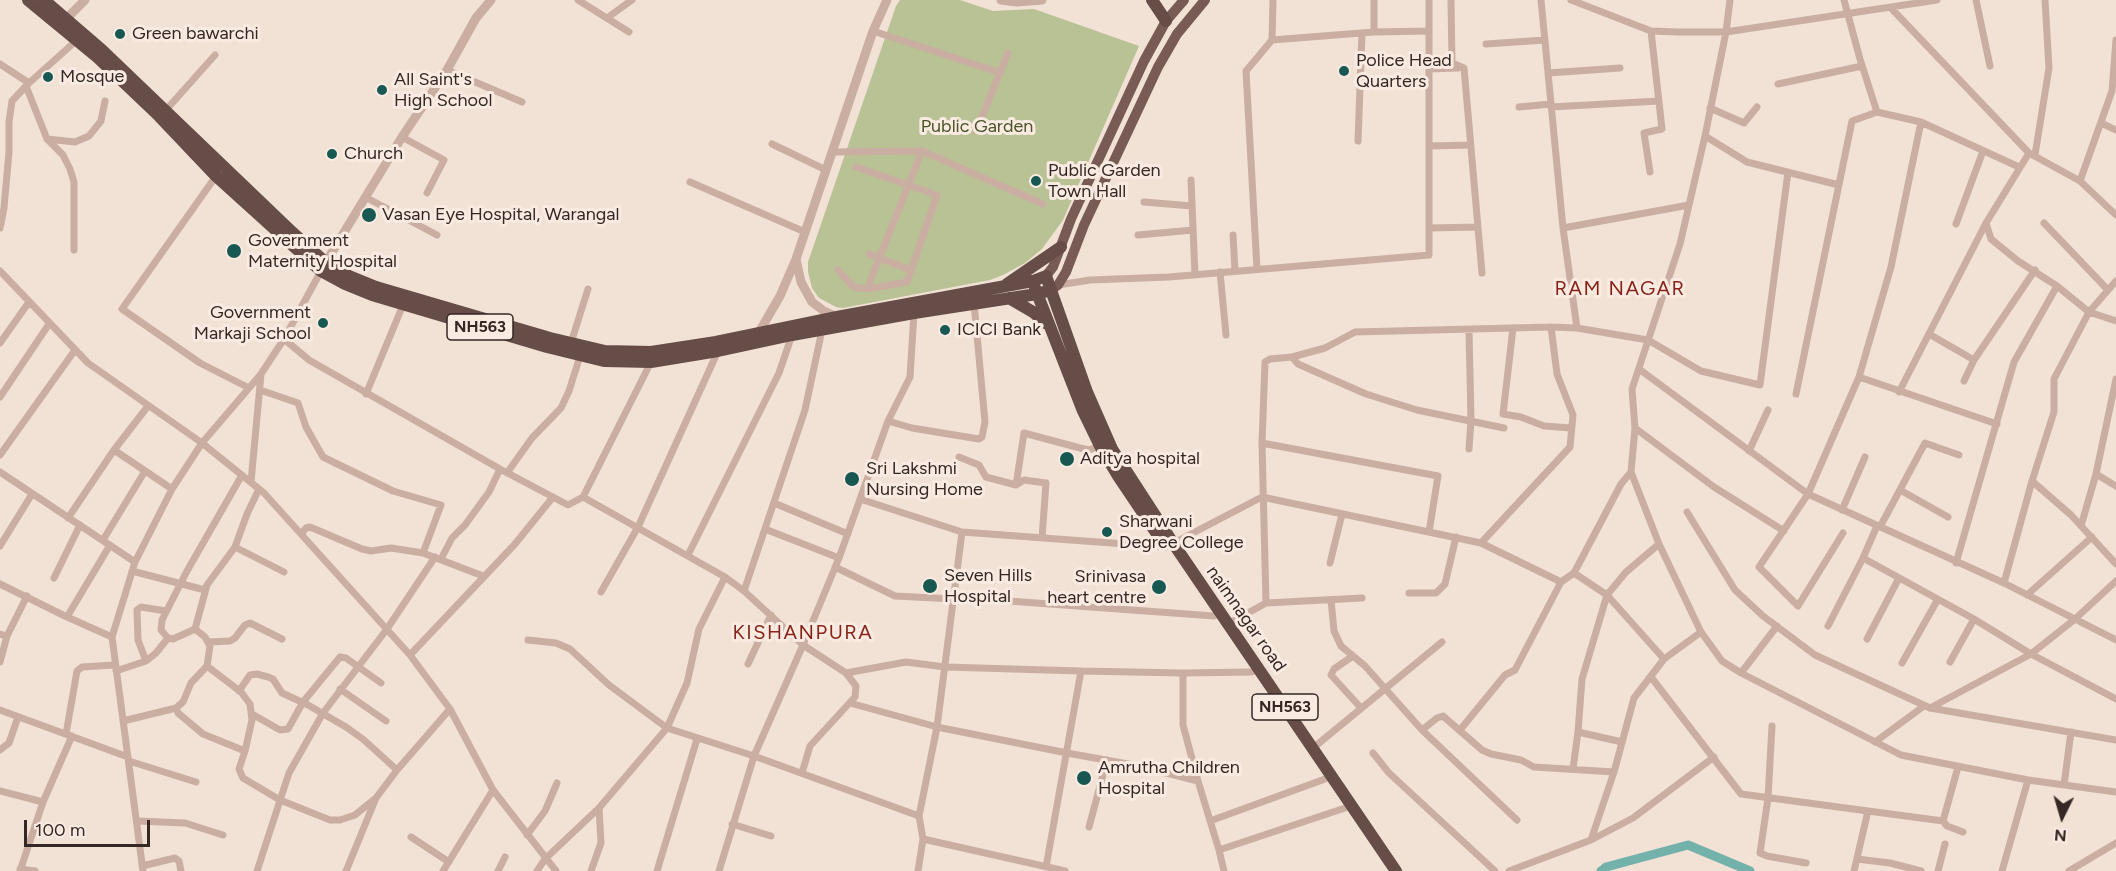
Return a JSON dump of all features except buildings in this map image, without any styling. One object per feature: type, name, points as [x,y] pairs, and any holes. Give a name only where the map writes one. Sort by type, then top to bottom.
[{"type":"highway","name":"NH563","points":[[28,0],[77,40],[159,116],[216,176],[345,284],[403,305],[580,356],[604,361],[651,362],[718,351],[792,335],[974,303],[1046,276]]},
{"type":"highway","name":"NH563","points":[[44,0],[67,18],[166,110],[323,267],[376,287],[571,343],[605,351],[651,352],[758,334],[837,317],[1006,292],[1037,294]]},
{"type":"highway","points":[[1152,0],[1166,21]]},
{"type":"highway","points":[[1050,327],[1006,292],[1061,247]]},
{"type":"highway","name":"naimnagar road","points":[[1046,276],[1054,287],[1101,425],[1125,470],[1170,545],[1228,624],[1396,871]]},
{"type":"highway","name":"NH563","points":[[1033,282],[1083,411],[1118,476],[1170,545],[1214,616],[1388,871]]},
{"type":"highway","points":[[1037,294],[1054,287]]},
{"type":"main road","points":[[1046,276],[1053,267],[1071,219],[1144,62],[1166,21],[1184,0]]},
{"type":"main road","points":[[1054,287],[1066,272],[1084,225],[1158,67],[1177,34],[1205,0]]},
{"type":"street","points":[[67,18],[85,0]]},
{"type":"street","points":[[181,871],[179,861],[175,858],[143,868],[136,821],[112,637],[135,561],[172,489],[202,443],[261,374],[284,339],[365,197],[447,70],[476,18],[491,0]]},
{"type":"street","points":[[578,0],[628,32]]},
{"type":"street","points":[[607,18],[632,0]]},
{"type":"street","points":[[758,334],[780,296],[796,259],[873,31],[887,0]]},
{"type":"street","points":[[1000,0],[1017,2],[1042,0]]},
{"type":"street","points":[[1257,269],[1246,71],[1272,40],[1273,0]]},
{"type":"street","points":[[1374,0],[1374,32]]},
{"type":"street","points":[[1054,287],[1090,280],[1429,255],[1429,0]]},
{"type":"street","points":[[1450,0],[1452,63],[1464,68]]},
{"type":"street","points":[[1541,0],[1563,228],[1577,328]]},
{"type":"street","points":[[1571,0],[1651,31],[1726,32],[1937,0]]},
{"type":"street","points":[[1730,0],[1726,32],[1705,136],[1680,244],[1632,388],[1635,428],[1631,472],[1659,544],[1701,632],[1722,661],[1741,673],[1911,758],[2028,780],[2116,792]]},
{"type":"street","points":[[1844,0],[1877,112]]},
{"type":"street","points":[[1976,0],[1990,66]]},
{"type":"street","points":[[1899,392],[1986,223],[2019,167],[2032,154],[2049,68],[2045,0]]},
{"type":"street","points":[[1891,8],[2032,154],[2079,181],[2116,215]]},
{"type":"street","points":[[873,31],[1001,73]]},
{"type":"street","points":[[1272,40],[1374,32],[1429,31]]},
{"type":"street","points":[[1650,172],[1644,133],[1662,129],[1651,31]]},
{"type":"street","points":[[1358,141],[1362,33]]},
{"type":"street","points":[[0,228],[6,186],[12,101],[77,40]]},
{"type":"street","points":[[1486,44],[1545,40]]},
{"type":"street","points":[[2079,181],[2112,91],[2116,40]]},
{"type":"street","points":[[976,131],[1008,53]]},
{"type":"street","points":[[166,110],[215,55]]},
{"type":"street","points":[[0,64],[27,85],[47,139],[63,155],[70,169],[74,182],[74,250]]},
{"type":"street","points":[[1778,84],[1862,66]]},
{"type":"street","points":[[1429,69],[1464,68]]},
{"type":"street","points":[[1464,68],[1482,273]]},
{"type":"street","points":[[1548,73],[1620,68]]},
{"type":"street","points":[[447,70],[522,102]]},
{"type":"street","points":[[1519,107],[1659,100]]},
{"type":"street","points":[[47,139],[75,142],[89,136],[101,121],[105,101]]},
{"type":"street","points":[[1710,108],[1744,123],[1757,106]]},
{"type":"street","points":[[1796,394],[1852,121],[1877,112],[1921,122],[2019,167]]},
{"type":"street","points":[[1843,533],[1798,606],[1759,567],[1808,494],[1859,377],[1891,267],[1921,122]]},
{"type":"street","points":[[2102,123],[2116,130]]},
{"type":"street","points":[[1705,136],[1748,162],[1839,185]]},
{"type":"street","points":[[402,137],[444,160],[427,194]]},
{"type":"street","points":[[772,144],[826,170]]},
{"type":"street","points":[[1429,146],[1470,145]]},
{"type":"street","points":[[832,152],[921,151],[1043,204]]},
{"type":"street","points":[[867,289],[921,151]]},
{"type":"street","points":[[1956,224],[1983,151]]},
{"type":"street","points":[[838,270],[853,287],[867,289],[907,282],[937,195],[856,167]]},
{"type":"street","points":[[1266,603],[1262,497],[1265,363],[1270,359],[1292,357],[1325,348],[1355,332],[1577,328],[1648,340],[1701,371],[1760,385],[1788,172]]},
{"type":"street","points":[[216,176],[122,309],[200,363],[249,388]]},
{"type":"street","points":[[1191,180],[1195,274]]},
{"type":"street","points":[[690,182],[805,232]]},
{"type":"street","points":[[365,197],[437,235]]},
{"type":"street","points":[[1144,202],[1192,206]]},
{"type":"street","points":[[1563,228],[1689,205]]},
{"type":"street","points":[[1986,223],[1991,240],[2018,261],[2035,270],[2089,312],[2116,321]]},
{"type":"street","points":[[2044,223],[2108,290]]},
{"type":"street","points":[[1429,228],[1477,227]]},
{"type":"street","points":[[1138,235],[1193,230]]},
{"type":"street","points":[[1233,235],[1235,271]]},
{"type":"street","points":[[869,254],[911,270]]},
{"type":"street","points":[[796,259],[801,282],[812,302],[837,317]]},
{"type":"street","points":[[1964,381],[1974,360],[2035,270]]},
{"type":"street","points":[[1220,272],[1226,335]]},
{"type":"street","points":[[1,274],[88,363],[202,443],[251,482],[301,534],[410,655],[450,709],[493,790],[556,871]]},
{"type":"street","points":[[2004,583],[2031,481],[2054,412],[2054,379],[2089,312],[2116,281]]},
{"type":"street","points":[[1956,563],[2014,362],[2057,286]]},
{"type":"street","points":[[571,343],[588,289]]},
{"type":"street","points":[[0,343],[29,302]]},
{"type":"street","points":[[888,421],[912,428],[979,439],[982,437],[986,422],[974,303]]},
{"type":"street","points":[[366,394],[403,305]]},
{"type":"street","points":[[718,871],[754,756],[839,558],[888,421],[910,377],[914,313]]},
{"type":"street","points":[[0,397],[50,324]]},
{"type":"street","points":[[1481,543],[1570,447],[1572,416],[1557,374],[1551,327]]},
{"type":"street","points":[[1512,328],[1503,414],[1521,417],[1544,426],[1571,428]]},
{"type":"street","points":[[744,591],[805,410],[822,330]]},
{"type":"street","points":[[1469,330],[1471,420],[1469,449]]},
{"type":"street","points":[[1929,334],[1974,360]]},
{"type":"street","points":[[688,555],[779,374],[792,335]]},
{"type":"street","points":[[284,339],[309,360],[366,394],[568,505],[583,497],[651,362]]},
{"type":"street","points":[[0,454],[75,350]]},
{"type":"street","points":[[601,592],[638,526],[718,351]]},
{"type":"street","points":[[257,871],[289,773],[322,713],[504,471],[561,408],[580,356]]},
{"type":"street","points":[[1292,357],[1298,364],[1366,394],[1417,410],[1504,428]]},
{"type":"street","points":[[1639,369],[1808,494],[2004,583],[2116,639]]},
{"type":"street","points":[[251,482],[261,374]]},
{"type":"street","points":[[1859,377],[1997,424]]},
{"type":"street","points":[[2082,526],[2096,474],[2116,379]]},
{"type":"street","points":[[260,390],[298,403],[306,427],[324,457],[393,491],[441,505],[423,553]]},
{"type":"street","points":[[68,518],[114,450],[148,406]]},
{"type":"street","points":[[1749,451],[1768,410]]},
{"type":"street","points":[[1635,428],[1714,487],[1784,531]]},
{"type":"street","points":[[1016,484],[1024,433],[1089,450],[1100,446]]},
{"type":"street","points":[[1262,443],[1438,476],[1429,532]]},
{"type":"street","points":[[1828,626],[1924,443],[1959,455]]},
{"type":"street","points":[[114,450],[172,489]]},
{"type":"street","points":[[958,457],[978,465],[986,477],[1016,484],[1024,480],[1047,483],[1042,538]]},
{"type":"street","points":[[1842,510],[1865,457]]},
{"type":"street","points":[[103,540],[145,471]]},
{"type":"street","points":[[0,472],[135,561]]},
{"type":"street","points":[[1460,730],[1505,675],[1515,670],[1561,582],[1574,573],[1621,484],[1631,472]]},
{"type":"street","points":[[2096,474],[2116,486]]},
{"type":"street","points":[[195,629],[172,639],[168,638],[161,630],[162,620],[242,475]]},
{"type":"street","points":[[2031,481],[2082,526],[2116,564]]},
{"type":"street","points":[[195,629],[206,590],[235,547],[259,489]]},
{"type":"street","points":[[1900,490],[1948,517]]},
{"type":"street","points":[[0,546],[32,494]]},
{"type":"street","points":[[410,655],[515,544],[553,497]]},
{"type":"street","points":[[583,497],[725,577],[744,591],[803,645],[846,673],[857,689],[855,697],[810,746],[802,773]]},
{"type":"street","points":[[860,499],[962,532],[1170,545],[1262,497],[1481,543],[1561,582]]},
{"type":"street","points":[[774,503],[848,534]]},
{"type":"street","points":[[1687,512],[1735,590],[1815,655],[1927,707],[2116,740]]},
{"type":"street","points":[[1330,563],[1342,514]]},
{"type":"street","points":[[54,578],[80,525]]},
{"type":"street","points":[[301,534],[310,527],[362,549],[371,551],[391,548],[423,553],[483,576]]},
{"type":"street","points":[[765,529],[839,558]]},
{"type":"street","points":[[917,871],[923,839],[919,816],[937,727],[962,532]]},
{"type":"street","points":[[1409,593],[1436,593],[1445,584],[1456,537]]},
{"type":"street","points":[[2027,595],[2091,537]]},
{"type":"street","points":[[1572,769],[1578,732],[1582,679],[1608,595],[1626,572],[1659,544]]},
{"type":"street","points":[[67,617],[110,545]]},
{"type":"street","points":[[235,547],[284,572]]},
{"type":"street","points":[[1863,558],[1974,619],[2031,654],[2116,699]]},
{"type":"street","points":[[835,567],[895,596],[1214,616]]},
{"type":"street","points":[[132,571],[206,590]]},
{"type":"street","points":[[1574,573],[1608,595],[1665,659]]},
{"type":"street","points":[[537,871],[545,859],[599,808],[667,728],[687,683],[699,629],[725,577]]},
{"type":"street","points":[[1867,639],[1899,578]]},
{"type":"street","points":[[1875,742],[1927,707],[2031,654],[2075,619],[2116,581]]},
{"type":"street","points":[[0,584],[112,637]]},
{"type":"street","points":[[0,662],[4,635],[27,596]]},
{"type":"street","points":[[1228,624],[1266,603],[1362,598]]},
{"type":"street","points":[[1902,663],[1938,599]]},
{"type":"street","points":[[1331,600],[1336,640],[1386,688],[1422,730],[1516,820]]},
{"type":"street","points":[[146,661],[138,640],[137,610],[141,607],[166,611]]},
{"type":"street","points":[[748,664],[771,615]]},
{"type":"street","points":[[1950,662],[1974,619]]},
{"type":"street","points":[[209,642],[230,641],[245,625],[250,623],[282,639]]},
{"type":"street","points":[[1741,673],[1777,626]]},
{"type":"street","points":[[123,721],[176,708],[183,702],[191,683],[207,666],[209,642],[195,629]]},
{"type":"street","points":[[1591,840],[1614,772],[1634,698],[1665,659],[1701,632]]},
{"type":"street","points":[[35,871],[20,870],[69,735],[77,670],[82,667],[115,668],[146,661],[168,638]]},
{"type":"street","points":[[528,640],[556,643],[570,649],[609,685],[667,728],[754,756],[919,816]]},
{"type":"street","points":[[1313,747],[1442,642]]},
{"type":"street","points":[[1353,656],[1334,669],[1331,675],[1361,708]]},
{"type":"street","points":[[252,714],[280,730],[288,729],[303,702],[340,657],[358,666],[381,683]]},
{"type":"street","points":[[846,673],[906,662],[945,667],[1081,671],[1252,672]]},
{"type":"street","points":[[207,666],[239,691],[250,704],[252,714],[239,769],[243,778],[280,800],[330,820],[340,820],[355,815],[376,798],[450,709]]},
{"type":"street","points":[[1046,867],[1081,671]]},
{"type":"street","points":[[1183,673],[1182,718],[1224,871]]},
{"type":"street","points":[[239,691],[250,675],[257,674],[273,679],[282,693],[303,702],[364,740],[397,770]]},
{"type":"street","points":[[1651,677],[1741,794],[1943,821],[1947,826],[1964,832]]},
{"type":"street","points":[[340,689],[386,721]]},
{"type":"street","points":[[850,703],[937,727],[1139,765],[1198,781]]},
{"type":"street","points":[[176,708],[178,713],[203,734],[245,751]]},
{"type":"street","points":[[0,710],[128,759],[196,782]]},
{"type":"street","points":[[1422,730],[1443,716],[1482,750],[1491,754],[1521,760],[1534,767],[1614,772]]},
{"type":"street","points":[[0,750],[9,743],[18,717]]},
{"type":"street","points":[[1772,726],[1768,798],[1760,853],[1806,863]]},
{"type":"street","points":[[1578,732],[1622,742]]},
{"type":"street","points":[[2064,785],[2071,732]]},
{"type":"street","points":[[657,871],[697,739]]},
{"type":"street","points":[[1373,753],[1389,773],[1495,871]]},
{"type":"street","points":[[1509,871],[1591,840],[1633,819],[1714,757]]},
{"type":"street","points":[[1089,827],[1107,760]]},
{"type":"street","points":[[1943,821],[1958,767]]},
{"type":"street","points":[[1210,821],[1325,778]]},
{"type":"street","points":[[2002,871],[2028,780]]},
{"type":"street","points":[[527,835],[545,811],[557,783]]},
{"type":"street","points":[[443,871],[493,790]]},
{"type":"street","points":[[0,791],[43,802]]},
{"type":"street","points":[[346,871],[376,798]]},
{"type":"street","points":[[591,871],[601,843],[599,808]]},
{"type":"street","points":[[1219,850],[1345,808]]},
{"type":"street","points":[[1854,871],[1868,811]]},
{"type":"street","points":[[136,821],[185,823],[223,836]]},
{"type":"street","points":[[732,824],[771,836]]},
{"type":"street","points":[[411,837],[449,862]]},
{"type":"street","points":[[923,839],[1065,871]]},
{"type":"street","points":[[1938,871],[1945,843]]},
{"type":"street","points":[[2069,871],[2115,845]]},
{"type":"street","points":[[498,871],[506,857]]},
{"type":"street","points":[[1857,859],[1890,863],[1921,871]]},
{"type":"green space","name":"Public Garden","points":[[900,0],[960,0],[993,11],[1034,9],[1139,46],[1063,220],[1042,249],[1025,263],[990,280],[843,308],[836,307],[819,298],[812,288],[808,262]]},
{"type":"waterway","points":[[1601,871],[1606,867],[1688,845],[1750,871]]},
{"type":"place","name":"Green bawarchi","points":[[120,34]]},
{"type":"place","name":"Police Head Quarters","points":[[1344,71]]},
{"type":"place","name":"Mosque","points":[[48,77]]},
{"type":"place","name":"All Saint's High School","points":[[382,90]]},
{"type":"place","name":"Church","points":[[332,154]]},
{"type":"place","name":"Public Garden Town Hall","points":[[1036,181]]},
{"type":"place","name":"Vasan Eye Hospital, Warangal","points":[[369,215]]},
{"type":"place","name":"Government Maternity Hospital","points":[[234,251]]},
{"type":"place","name":"Government Markaji School","points":[[323,323]]},
{"type":"place","name":"ICICI Bank","points":[[945,330]]},
{"type":"place","name":"Aditya hospital","points":[[1067,459]]},
{"type":"place","name":"Sri Lakshmi Nursing Home","points":[[852,479]]},
{"type":"place","name":"Sharwani Degree College","points":[[1107,532]]},
{"type":"place","name":"Seven Hills Hospital","points":[[930,586]]},
{"type":"place","name":"Srinivasa heart centre","points":[[1159,587]]},
{"type":"place","name":"Amrutha Children Hospital","points":[[1084,778]]},
{"type":"district","name":"RAM NAGAR","points":[[1620,289]]},
{"type":"district","name":"KISHANPURA","points":[[803,633]]}]
